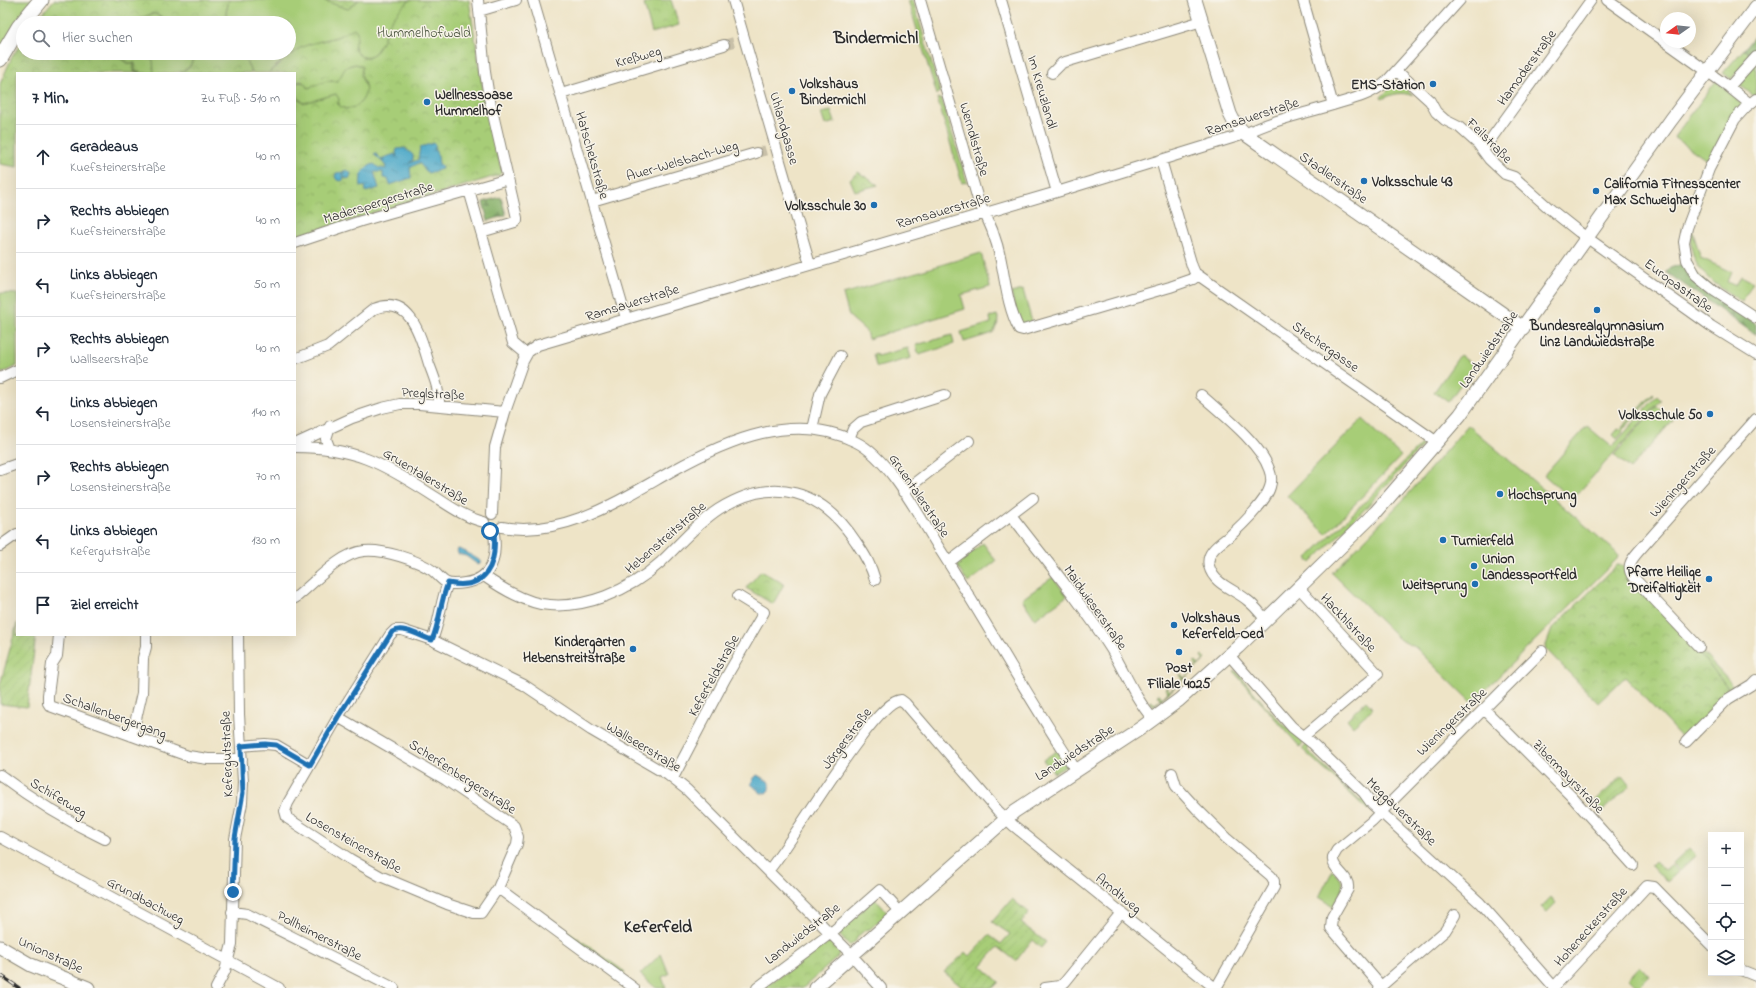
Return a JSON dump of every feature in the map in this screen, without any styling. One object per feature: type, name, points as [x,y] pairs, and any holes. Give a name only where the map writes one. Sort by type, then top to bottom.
[{"type":"highway","points":[[28,16],[41,0]]},
{"type":"highway","points":[[0,59],[16,32]]},
{"type":"main road","name":"Stadlerstraße","points":[[1196,0],[1230,114],[1234,122],[1245,134],[1523,328]]},
{"type":"main road","name":"Landwiedstraße","points":[[815,988],[1025,803],[1153,719],[1184,696],[1266,620],[1376,512],[1460,415],[1707,71],[1756,7]]},
{"type":"main road","name":"Unionstraße","points":[[0,947],[31,965],[88,988]]},
{"type":"street","points":[[478,0],[488,90],[517,220],[481,232]]},
{"type":"street","points":[[479,10],[516,0]]},
{"type":"street","name":"Hatschekstraße","points":[[533,0],[626,318]]},
{"type":"street","name":"Uhlandgasse","points":[[733,0],[739,41],[771,149],[810,264]]},
{"type":"street","name":"Werndlstraße","points":[[920,0],[979,203],[988,218],[1002,265],[1004,281],[1019,329],[1023,330],[1170,287],[1193,279],[1198,275]]},
{"type":"street","name":"Im Kreuzlandl","points":[[1001,0],[1057,192]]},
{"type":"street","points":[[1303,0],[1333,105]]},
{"type":"street","name":"Ramsauerstraße","points":[[526,354],[538,345],[1057,192],[1245,134],[1271,123],[1361,97],[1376,90],[1397,71],[1460,0]]},
{"type":"street","name":"Hamoderstraße","points":[[1484,150],[1591,0]]},
{"type":"street","points":[[1607,0],[1729,87],[1753,101],[1735,119],[1709,169],[1687,228],[1684,242],[1687,260],[1696,276],[1713,290],[1756,318]]},
{"type":"street","points":[[1052,73],[1062,63],[1202,21]]},
{"type":"street","name":"Kreßweg","points":[[560,94],[724,45]]},
{"type":"street","points":[[1729,87],[1756,57]]},
{"type":"street","name":"Feilstraße","points":[[1397,71],[1430,101],[1436,112],[1445,120],[1459,127],[1478,144],[1484,150],[1489,160],[1504,174],[1514,177],[1550,209],[1588,237]]},
{"type":"street","name":"Auer-Welsbach-Weg","points":[[592,201],[756,153]]},
{"type":"street","name":"Stechergasse","points":[[1161,160],[1192,266],[1198,275],[1438,442]]},
{"type":"street","points":[[296,597],[339,561],[352,554],[365,551],[384,552],[423,565],[448,583],[458,584],[473,582],[484,576],[490,569],[500,522],[492,514],[494,455],[505,412],[526,354],[513,344],[469,190],[508,179]]},
{"type":"street","name":"Maderspergerstraße","points":[[296,243],[361,221],[469,190]]},
{"type":"street","name":"Europastraße","points":[[1588,237],[1717,329],[1756,354]]},
{"type":"street","points":[[296,359],[328,346],[374,309],[394,307],[407,314],[418,329],[438,392],[439,406]]},
{"type":"street","points":[[812,429],[820,394],[840,356]]},
{"type":"street","points":[[0,378],[16,370]]},
{"type":"street","points":[[849,439],[854,428],[861,422],[945,395]]},
{"type":"street","points":[[1201,395],[1257,449],[1266,462],[1270,474],[1271,484],[1264,498],[1235,531],[1214,549],[1210,554],[1208,562],[1211,571],[1216,577],[1225,586],[1248,600],[1266,620]]},
{"type":"street","name":"Preglstraße","points":[[296,443],[330,426],[368,412],[392,406],[410,404],[505,412]]},
{"type":"street","name":"Wieningerstraße","points":[[1699,646],[1632,577],[1629,570],[1630,562],[1756,419]]},
{"type":"street","points":[[330,426],[326,439],[330,450]]},
{"type":"street","name":"Gruentalerstraße","points":[[498,530],[531,530],[559,525],[612,504],[685,464],[733,442],[776,430],[796,428],[812,429],[833,433],[849,439],[864,446],[880,460],[904,492],[949,562],[1076,770]]},
{"type":"street","points":[[904,492],[969,441]]},
{"type":"street","name":"Gruentalerstraße","points":[[296,447],[356,454],[381,464],[467,516],[484,522]]},
{"type":"street","points":[[0,470],[16,464]]},
{"type":"street","name":"Hebenstreitstraße","points":[[484,576],[513,594],[541,604],[562,604],[597,599],[626,588],[646,574],[694,529],[721,508],[740,498],[771,491],[785,492],[806,497],[827,507],[850,532],[870,562],[875,580]]},
{"type":"street","points":[[949,562],[1033,498]]},
{"type":"street","points":[[492,514],[486,515],[484,522],[490,531],[498,530]]},
{"type":"street","name":"Maidwieserstraße","points":[[1011,515],[1097,629],[1111,650],[1142,704],[1153,719]]},
{"type":"street","points":[[0,546],[16,535]]},
{"type":"street","points":[[432,640],[436,632],[444,593],[448,583]]},
{"type":"street","name":"Hackhlstraße","points":[[1299,588],[1378,674],[1304,736]]},
{"type":"street","name":"Keferfeldstraße","points":[[673,778],[731,668],[764,612],[738,596]]},
{"type":"street","name":"Losensteinerstraße","points":[[402,630],[395,630],[392,632],[338,717],[288,803],[285,811],[287,818],[350,859],[380,876],[427,897],[474,913],[478,914],[483,911],[498,888]]},
{"type":"street","name":"Wallseerstraße","points":[[402,630],[432,640],[524,685],[582,724],[673,778],[852,955],[881,988]]},
{"type":"street","name":"Schallenbergergang","points":[[59,636],[57,656],[52,662],[48,695],[49,705],[193,757],[208,759],[242,758]]},
{"type":"street","points":[[132,736],[142,693],[143,658],[146,647],[146,636]]},
{"type":"street","name":"Kefergutstraße","points":[[216,988],[225,971],[232,944],[235,838],[242,803],[238,636]]},
{"type":"street","name":"Wieningerstraße","points":[[1380,987],[1332,931],[1330,925],[1332,917],[1348,884],[1346,877],[1334,863],[1333,857],[1338,850],[1380,811],[1542,651]]},
{"type":"street","name":"Meggauerstraße","points":[[1229,655],[1292,727],[1304,736],[1364,793],[1380,811],[1480,903],[1553,987]]},
{"type":"street","points":[[1686,742],[1728,699],[1751,685],[1756,680]]},
{"type":"street","name":"Jörgerstraße","points":[[768,871],[860,738],[897,700],[901,700],[905,703],[1006,819]]},
{"type":"street","name":"Zibermayrstraße","points":[[1484,709],[1577,803],[1633,865]]},
{"type":"street","name":"Scherfenbergerstraße","points":[[338,717],[441,777],[511,823],[516,831],[517,844],[498,888]]},
{"type":"street","points":[[241,746],[265,744],[276,745],[310,765]]},
{"type":"street","points":[[1172,773],[1176,786],[1196,808],[1226,838],[1271,876],[1274,881],[1274,887],[1215,988]]},
{"type":"street","name":"Schiferweg","points":[[0,775],[36,801],[72,823],[105,839]]},
{"type":"street","name":"Arndtweg","points":[[1006,819],[1215,988]]},
{"type":"street","name":"Grundbachweg","points":[[0,838],[278,988]]},
{"type":"street","name":"Hoheneckerstraße","points":[[1553,987],[1644,887],[1651,885],[1708,942]]},
{"type":"street","points":[[498,888],[634,988]]},
{"type":"street","name":"Landwiedstraße","points":[[757,988],[830,933],[880,890],[900,912]]},
{"type":"street","name":"Pollheimerstraße","points":[[232,912],[248,914],[394,988]]},
{"type":"street","points":[[1045,988],[1059,987],[1065,982],[1121,913]]},
{"type":"street","points":[[1380,987],[1445,931],[1455,915]]},
{"type":"street","points":[[1744,971],[1756,976]]},
{"type":"green space","points":[[0,0],[35,0],[24,16],[16,16],[16,28],[0,51]]},
{"type":"green space","points":[[54,0],[229,0],[226,16],[160,16],[153,14],[147,16],[40,16]]},
{"type":"green space","points":[[229,0],[323,0],[348,9],[359,0],[410,0],[386,30],[383,41],[375,53],[370,56],[362,57],[356,51],[354,42],[357,39],[344,34],[321,41],[296,51],[296,16],[226,16]]},
{"type":"green space","name":"Hummelhofwald","points":[[323,0],[359,0],[348,9]]},
{"type":"green space","points":[[410,0],[469,0],[486,107],[502,172],[499,175],[296,237],[296,92],[299,99],[304,103],[336,94],[339,99],[338,104],[343,108],[349,109],[360,103],[366,89],[361,76],[362,66],[356,64],[348,66],[337,81],[327,81],[308,88],[303,82],[299,81],[296,83],[296,72],[269,72],[285,60],[296,60],[296,51],[300,48],[337,37],[354,28],[357,31],[354,45],[357,53],[362,57],[369,57],[378,50],[388,26]]},
{"type":"green space","points":[[657,0],[671,0],[679,25],[652,33],[644,4]]},
{"type":"green space","points":[[908,0],[913,0],[940,92],[937,95]]},
{"type":"green space","points":[[155,14],[159,16],[146,16]]},
{"type":"green space","points":[[1756,34],[1756,48],[1751,55],[1744,49]]},
{"type":"green space","points":[[1744,49],[1751,55],[1731,79],[1723,73]]},
{"type":"green space","points":[[16,51],[16,60],[123,60],[128,64],[134,64],[134,72],[16,72],[16,167],[0,164],[0,84]]},
{"type":"green space","points":[[123,60],[193,60],[187,68],[180,72],[134,72]]},
{"type":"green space","points":[[124,60],[153,60],[154,72],[135,71],[135,63],[129,63]]},
{"type":"green space","points":[[192,60],[246,60],[252,72],[182,72],[190,67]]},
{"type":"green space","points":[[246,60],[283,60],[269,72],[252,72]]},
{"type":"green space","points":[[1756,60],[1756,96],[1754,96],[1737,83]]},
{"type":"green space","points":[[356,64],[362,66],[362,79],[366,91],[363,100],[357,106],[353,108],[340,107],[336,94],[308,103],[304,103],[298,97],[296,93],[296,83],[303,82],[310,88],[327,81],[335,81],[348,66]]},
{"type":"green space","points":[[1398,80],[1402,80],[1407,84],[1408,91],[1413,96],[1397,94],[1382,99],[1381,97]]},
{"type":"green space","points":[[1716,81],[1742,104],[1708,161],[1674,137]]},
{"type":"green space","points":[[937,98],[942,100],[967,182],[962,183]]},
{"type":"green space","points":[[831,111],[835,122],[825,125],[821,113]]},
{"type":"green space","points":[[858,172],[878,185],[855,191],[850,179]]},
{"type":"green space","points":[[501,197],[506,215],[488,221],[483,202]]},
{"type":"green space","points":[[1692,230],[1701,258],[1731,272],[1727,282],[1736,286],[1741,276],[1753,282],[1742,302],[1704,274],[1693,255],[1691,244]]},
{"type":"green space","points":[[981,253],[990,287],[961,295],[965,309],[868,339],[866,331],[849,316],[843,294]]},
{"type":"green space","points":[[1685,263],[1740,313],[1756,324],[1756,335],[1666,272],[1670,268]]},
{"type":"green space","points":[[1023,290],[1032,322],[1025,325],[1019,323],[1011,293]]},
{"type":"green space","points":[[0,293],[16,294],[16,366],[0,374]]},
{"type":"green space","points":[[997,315],[999,321],[993,333],[964,342],[961,332],[991,323],[990,317]]},
{"type":"green space","points":[[952,335],[954,344],[919,355],[916,345]]},
{"type":"green space","points":[[908,348],[911,358],[878,367],[876,366],[873,354],[876,353],[877,356]]},
{"type":"green space","points":[[1460,355],[1474,366],[1448,402],[1434,392]]},
{"type":"green space","points":[[1653,394],[1654,395],[1622,431],[1623,432],[1617,439],[1613,435],[1618,429],[1620,430]]},
{"type":"green space","points":[[1657,396],[1661,400],[1572,500],[1544,475],[1587,426],[1612,447]]},
{"type":"green space","points":[[1657,406],[1673,420],[1630,469],[1614,455]]},
{"type":"green space","points":[[1362,419],[1401,456],[1326,534],[1287,496]]},
{"type":"green space","name":"Union Landessportfeld","points":[[1468,425],[1615,551],[1618,556],[1617,559],[1474,701],[1470,701],[1415,647],[1400,640],[1332,573],[1405,498]]},
{"type":"green space","points":[[1421,444],[1423,445],[1363,511],[1311,563],[1307,558],[1371,496]]},
{"type":"green space","points":[[983,543],[996,561],[968,583],[957,566],[958,563]]},
{"type":"green space","points":[[1617,565],[1624,566],[1730,690],[1684,740],[1625,677],[1598,703],[1545,648],[1552,629]]},
{"type":"green space","points":[[761,571],[784,584],[773,604],[746,588]]},
{"type":"green space","points":[[1053,577],[1067,596],[1035,619],[1022,599]]},
{"type":"green space","points":[[1663,611],[1730,682],[1733,687],[1732,690],[1730,690]]},
{"type":"green space","points":[[16,627],[16,636],[36,636],[27,707],[0,704],[0,685]]},
{"type":"green space","points":[[1202,655],[1206,659],[1154,706],[1150,702],[1151,701],[1155,704],[1161,699],[1157,695],[1159,694],[1162,698],[1168,692],[1165,688],[1166,687],[1170,691],[1175,686],[1172,682],[1173,681],[1177,684],[1183,679],[1180,675],[1181,674],[1184,678],[1190,673],[1187,669],[1188,668],[1191,671],[1197,666],[1194,662],[1195,661],[1199,665],[1204,660],[1201,656]]},
{"type":"green space","points":[[1236,671],[1276,717],[1304,741],[1300,747],[1234,672]]},
{"type":"green space","points":[[1366,701],[1373,708],[1353,726],[1347,719]]},
{"type":"green space","points":[[1307,743],[1309,747],[1307,750],[1348,790],[1353,785],[1354,787],[1350,791],[1360,801],[1364,798],[1371,807],[1368,810],[1302,749]]},
{"type":"green space","points":[[1058,750],[1066,763],[1065,767],[1054,773],[1043,760]]},
{"type":"green space","points":[[1622,776],[1630,786],[1602,811],[1594,802]]},
{"type":"green space","points":[[1689,848],[1696,855],[1679,871],[1672,864]]},
{"type":"green space","points":[[1655,861],[1665,870],[1671,865],[1678,872],[1667,882],[1651,865]]},
{"type":"green space","points":[[1333,870],[1341,880],[1343,887],[1333,906],[1319,897]]},
{"type":"green space","points":[[1551,897],[1556,903],[1547,912],[1541,907]]},
{"type":"green space","points":[[875,899],[888,913],[870,929],[865,930],[858,936],[855,942],[848,945],[837,932]]},
{"type":"green space","points":[[1012,899],[1029,913],[1021,923],[1046,942],[1041,948],[1032,940],[1016,961],[998,947],[981,966],[999,982],[993,988],[963,988],[944,972],[966,952],[970,956],[989,935],[1001,944],[1010,934],[992,922]]},
{"type":"green space","points":[[548,917],[625,972],[623,975],[546,920]]},
{"type":"green space","points":[[830,939],[840,950],[841,954],[803,988],[763,988]]},
{"type":"green space","points":[[661,954],[669,974],[662,977],[666,988],[656,988],[640,974]]},
{"type":"green space","points":[[1640,966],[1649,976],[1638,987],[1629,978]]},
{"type":"water","points":[[434,143],[436,147],[434,148],[442,169],[428,173],[419,163],[410,168],[411,178],[390,185],[388,179],[383,178],[383,172],[374,172],[379,188],[366,192],[365,186],[361,187],[361,176],[367,167],[374,164],[379,168],[386,169],[385,165],[374,154],[375,153],[384,162],[383,158],[395,154],[397,157],[397,149],[405,148],[413,155],[413,160],[409,163],[418,160],[420,147]]},
{"type":"water","points":[[347,170],[351,173],[350,178],[345,179],[345,176],[343,177],[344,179],[342,181],[337,180],[335,177],[336,173],[343,172],[342,175],[344,174],[343,171]]},
{"type":"water","points":[[458,549],[481,561],[481,563],[477,564],[466,556],[458,554]]},
{"type":"water","points":[[757,775],[768,781],[770,784],[769,790],[766,793],[761,793],[751,784]]},
{"type":"tunnel","points":[[724,45],[734,42]]},
{"type":"tunnel","points":[[756,153],[767,150]]},
{"type":"railway","points":[[0,975],[19,988]]},
{"type":"place","name":"EMS-Station","points":[[1433,84]]},
{"type":"place","name":"Volkshaus Bindermichl","points":[[792,91]]},
{"type":"place","name":"Wellnessoase Hummelhof","points":[[427,102]]},
{"type":"place","name":"Volksschule 43","points":[[1364,181]]},
{"type":"place","name":"California Fitnesscenter Max Schweighart","points":[[1596,191]]},
{"type":"place","name":"Volksschule 30","points":[[874,205]]},
{"type":"place","name":"Bundesrealgymnasium Linz Landwiedstraße","points":[[1597,310]]},
{"type":"place","name":"Volksschule 50","points":[[1710,414]]},
{"type":"place","name":"Hochsprung","points":[[1500,494]]},
{"type":"place","name":"Turnierfeld","points":[[1443,540]]},
{"type":"place","name":"Union Landessportfeld","points":[[1474,566]]},
{"type":"place","name":"Pfarre Heilige Dreifaltigkeit","points":[[1709,579]]},
{"type":"place","name":"Weitsprung","points":[[1475,584]]},
{"type":"place","name":"Volkshaus Keferfeld-Oed","points":[[1174,625]]},
{"type":"place","name":"Kindergarten Hebenstreitstraße","points":[[633,649]]},
{"type":"place","name":"Post Filiale 4025","points":[[1179,652]]},
{"type":"district","name":"Bindermichl","points":[[876,37]]},
{"type":"district","name":"Keferfeld","points":[[658,926]]},
{"type":"route","points":[[233,892],[235,838],[243,793],[241,746],[265,744],[276,745],[310,765],[338,717],[392,632],[399,629],[432,640],[436,632],[444,593],[448,583],[458,584],[477,581],[481,579],[490,569],[495,549],[494,533],[490,531]]}]
